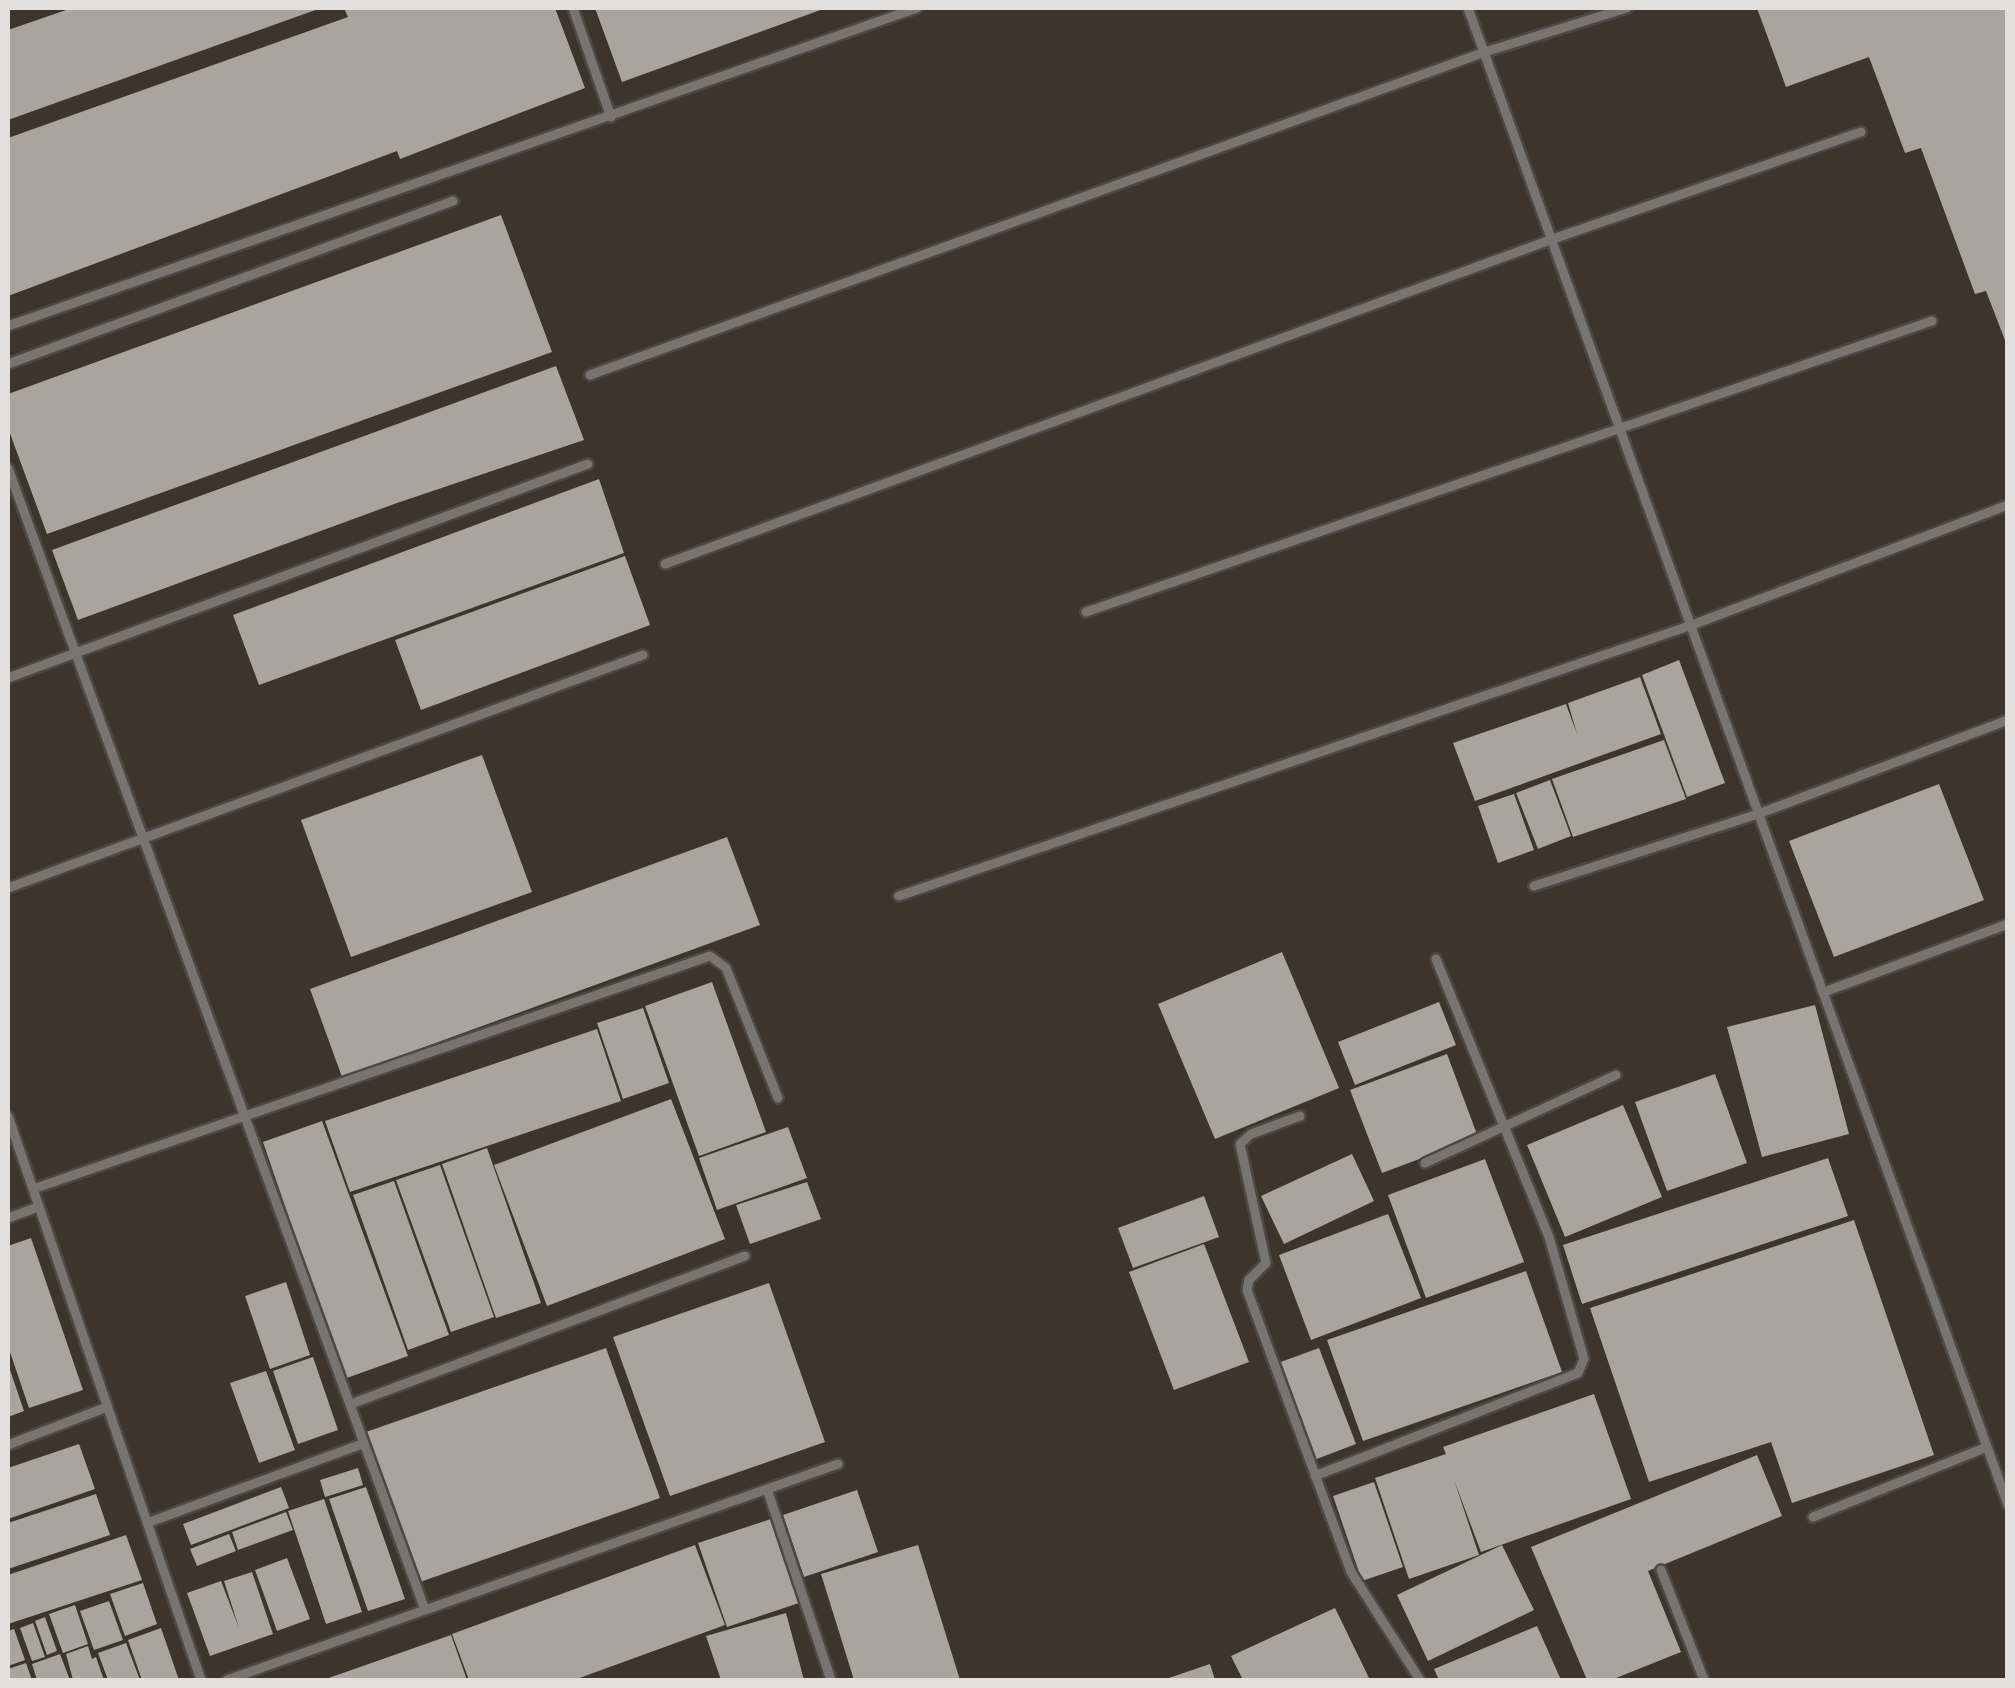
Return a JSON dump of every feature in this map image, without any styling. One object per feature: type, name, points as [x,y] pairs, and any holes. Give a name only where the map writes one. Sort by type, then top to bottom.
[{"type":"lane","points":[[573,8],[611,117]]},
{"type":"lane","points":[[8,326],[917,8]]},
{"type":"lane","points":[[1468,8],[2007,1500]]},
{"type":"lane","points":[[590,375],[1484,52],[1627,8]]},
{"type":"lane","points":[[666,564],[1553,239],[1861,132]]},
{"type":"lane","points":[[8,364],[453,201]]},
{"type":"lane","points":[[1086,612],[1620,425],[1932,321]]},
{"type":"lane","points":[[8,678],[588,464]]},
{"type":"lane","points":[[8,468],[424,1610]]},
{"type":"lane","points":[[900,896],[1692,625],[2008,504]]},
{"type":"lane","points":[[8,888],[643,654]]},
{"type":"lane","points":[[1534,886],[1758,814],[2008,720]]},
{"type":"lane","points":[[1824,992],[2008,924]]},
{"type":"lane","points":[[33,1189],[710,956],[726,968],[778,1098]]},
{"type":"lane","points":[[1315,1476],[1578,1373],[1584,1359],[1549,1237],[1436,959]]},
{"type":"lane","points":[[1425,1163],[1616,1075]]},
{"type":"lane","points":[[8,1116],[201,1680]]},
{"type":"lane","points":[[1300,1116],[1251,1134],[1240,1144],[1266,1263],[1248,1280],[1247,1290],[1351,1572],[1420,1680]]},
{"type":"lane","points":[[8,1218],[38,1207]]},
{"type":"lane","points":[[350,1404],[745,1256]]},
{"type":"lane","points":[[8,1445],[107,1407]]},
{"type":"lane","points":[[147,1524],[362,1444]]},
{"type":"lane","points":[[1814,1517],[1987,1447]]},
{"type":"lane","points":[[226,1680],[838,1464]]},
{"type":"lane","points":[[767,1489],[831,1680]]},
{"type":"lane","points":[[1661,1570],[1704,1680]]},
{"type":"shaded area","points":[[8,8],[2007,8],[2007,1680],[8,1680]]},
{"type":"building","points":[[72,8],[321,8],[8,120],[8,30]]},
{"type":"building","points":[[344,8],[555,8],[585,88],[400,159],[397,151],[8,296],[8,138],[348,17]]},
{"type":"building","points":[[595,8],[826,8],[622,82]]},
{"type":"building","points":[[1757,8],[2008,8],[2008,348],[1986,291],[1975,294],[1921,148],[1905,153],[1869,57],[1786,87]]},
{"type":"building","points":[[501,215],[552,352],[47,534],[8,428],[8,394]]},
{"type":"building","points":[[556,366],[584,440],[397,503],[78,620],[52,550]]},
{"type":"building","points":[[599,479],[624,553],[259,685],[233,615]]},
{"type":"building","points":[[625,556],[650,625],[421,710],[395,640]]},
{"type":"building","points":[[1679,660],[1725,783],[1687,797],[1642,675]]},
{"type":"building","points":[[1640,677],[1661,734],[1475,801],[1453,743],[1566,704],[1577,734],[1568,703]]},
{"type":"building","points":[[1664,740],[1686,799],[1573,837],[1552,779]]},
{"type":"building","points":[[482,755],[532,892],[351,957],[301,820]]},
{"type":"building","points":[[1550,780],[1571,836],[1538,849],[1516,793]]},
{"type":"building","points":[[1939,784],[1984,900],[1834,957],[1789,841]]},
{"type":"building","points":[[1514,794],[1534,850],[1498,863],[1478,806]]},
{"type":"building","points":[[727,837],[760,925],[342,1077],[310,989]]},
{"type":"building","points":[[1282,952],[1339,1088],[1215,1139],[1158,1004]]},
{"type":"building","points":[[712,982],[766,1132],[699,1156],[645,1006]]},
{"type":"building","points":[[1439,1002],[1456,1045],[1355,1085],[1338,1042]]},
{"type":"building","points":[[1815,1005],[1849,1134],[1762,1157],[1727,1027]]},
{"type":"building","points":[[643,1008],[669,1083],[623,1099],[597,1023]]},
{"type":"building","points":[[597,1029],[621,1101],[350,1192],[325,1121]]},
{"type":"building","points":[[1447,1054],[1478,1137],[1382,1173],[1350,1090]]},
{"type":"building","points":[[1715,1074],[1747,1163],[1667,1191],[1635,1102]]},
{"type":"building","points":[[671,1099],[725,1239],[547,1306],[494,1165]]},
{"type":"building","points":[[1623,1105],[1662,1197],[1565,1237],[1527,1145]]},
{"type":"building","points":[[322,1121],[408,1356],[344,1379],[263,1142]]},
{"type":"building","points":[[788,1127],[807,1178],[717,1210],[699,1158]]},
{"type":"building","points":[[487,1148],[541,1303],[496,1318],[442,1164]]},
{"type":"building","points":[[1352,1154],[1374,1201],[1284,1244],[1261,1196]]},
{"type":"building","points":[[1828,1158],[1848,1216],[1582,1304],[1563,1245]]},
{"type":"building","points":[[1485,1159],[1524,1262],[1426,1298],[1388,1195]]},
{"type":"building","points":[[440,1165],[494,1317],[451,1332],[396,1180]]},
{"type":"building","points":[[394,1181],[449,1335],[408,1350],[353,1195]]},
{"type":"building","points":[[807,1182],[821,1219],[750,1244],[736,1205]]},
{"type":"building","points":[[1204,1196],[1219,1237],[1133,1268],[1118,1228]]},
{"type":"building","points":[[1388,1214],[1421,1298],[1311,1340],[1279,1255]]},
{"type":"building","points":[[1854,1220],[1934,1455],[1792,1503],[1771,1442],[1649,1482],[1590,1308]]},
{"type":"building","points":[[31,1238],[83,1390],[29,1408],[8,1346],[8,1246]]},
{"type":"building","points":[[1204,1244],[1249,1362],[1174,1390],[1129,1272]]},
{"type":"building","points":[[1526,1271],[1562,1372],[1363,1441],[1327,1340]]},
{"type":"building","points":[[286,1282],[310,1355],[270,1369],[245,1296]]},
{"type":"building","points":[[769,1283],[825,1442],[670,1496],[613,1337]]},
{"type":"building","points":[[606,1348],[660,1498],[420,1582],[366,1432]]},
{"type":"building","points":[[1319,1348],[1356,1444],[1314,1460],[1278,1363]]},
{"type":"building","points":[[313,1357],[338,1430],[298,1444],[273,1371]]},
{"type":"building","points":[[8,1364],[24,1411],[8,1417]]},
{"type":"building","points":[[266,1371],[295,1450],[259,1463],[230,1383]]},
{"type":"building","points":[[1594,1394],[1631,1499],[1481,1552],[1454,1480],[1479,1555],[1409,1579],[1375,1478],[1446,1454],[1443,1447]]},
{"type":"building","points":[[79,1444],[95,1489],[8,1519],[8,1468]]},
{"type":"building","points":[[1757,1455],[1782,1516],[1648,1571],[1681,1652],[1611,1680],[1587,1680],[1531,1547]]},
{"type":"building","points":[[358,1468],[363,1485],[325,1497],[320,1480]]},
{"type":"building","points":[[1374,1482],[1403,1567],[1362,1581],[1333,1496]]},
{"type":"building","points":[[281,1487],[289,1508],[191,1545],[183,1524]]},
{"type":"building","points":[[366,1487],[405,1599],[368,1611],[329,1499]]},
{"type":"building","points":[[857,1490],[878,1552],[804,1577],[783,1515]]},
{"type":"building","points":[[96,1494],[110,1535],[8,1569],[8,1523]]},
{"type":"building","points":[[324,1499],[362,1612],[326,1624],[288,1511]]},
{"type":"building","points":[[286,1512],[293,1530],[238,1550],[232,1532]]},
{"type":"building","points":[[771,1519],[799,1603],[727,1627],[698,1543]]},
{"type":"building","points":[[229,1534],[236,1551],[197,1566],[190,1549]]},
{"type":"building","points":[[126,1535],[142,1580],[8,1624],[8,1575]]},
{"type":"building","points":[[695,1545],[725,1625],[574,1680],[469,1680],[452,1634]]},
{"type":"building","points":[[918,1545],[960,1680],[854,1680],[821,1574]]},
{"type":"building","points":[[1502,1545],[1534,1610],[1428,1661],[1397,1595]]},
{"type":"building","points":[[287,1558],[310,1619],[277,1631],[255,1570]]},
{"type":"building","points":[[252,1572],[273,1634],[210,1656],[187,1593],[221,1581],[239,1628],[224,1581]]},
{"type":"building","points":[[143,1583],[157,1624],[125,1636],[110,1594]]},
{"type":"building","points":[[109,1601],[123,1640],[94,1650],[80,1611]]},
{"type":"building","points":[[75,1605],[88,1644],[63,1653],[49,1614]]},
{"type":"building","points":[[1335,1608],[1370,1680],[1243,1680],[1231,1656]]},
{"type":"building","points":[[786,1613],[804,1680],[721,1680],[706,1636]]},
{"type":"building","points":[[45,1617],[57,1651],[47,1655],[35,1621]]},
{"type":"building","points":[[33,1623],[45,1657],[32,1661],[20,1628]]},
{"type":"building","points":[[1537,1626],[1561,1680],[1439,1680],[1434,1669]]},
{"type":"building","points":[[161,1628],[179,1680],[142,1680],[128,1640]]},
{"type":"building","points":[[14,1629],[25,1660],[8,1666],[8,1631]]},
{"type":"building","points":[[451,1635],[467,1680],[323,1680]]},
{"type":"building","points":[[126,1643],[140,1680],[108,1680],[98,1653]]},
{"type":"building","points":[[88,1646],[104,1680],[73,1680],[66,1654]]},
{"type":"building","points":[[60,1654],[70,1680],[37,1680],[32,1664]]},
{"type":"building","points":[[26,1663],[32,1680],[8,1680],[8,1669]]},
{"type":"building","points":[[1210,1664],[1215,1680],[1163,1680]]}]
